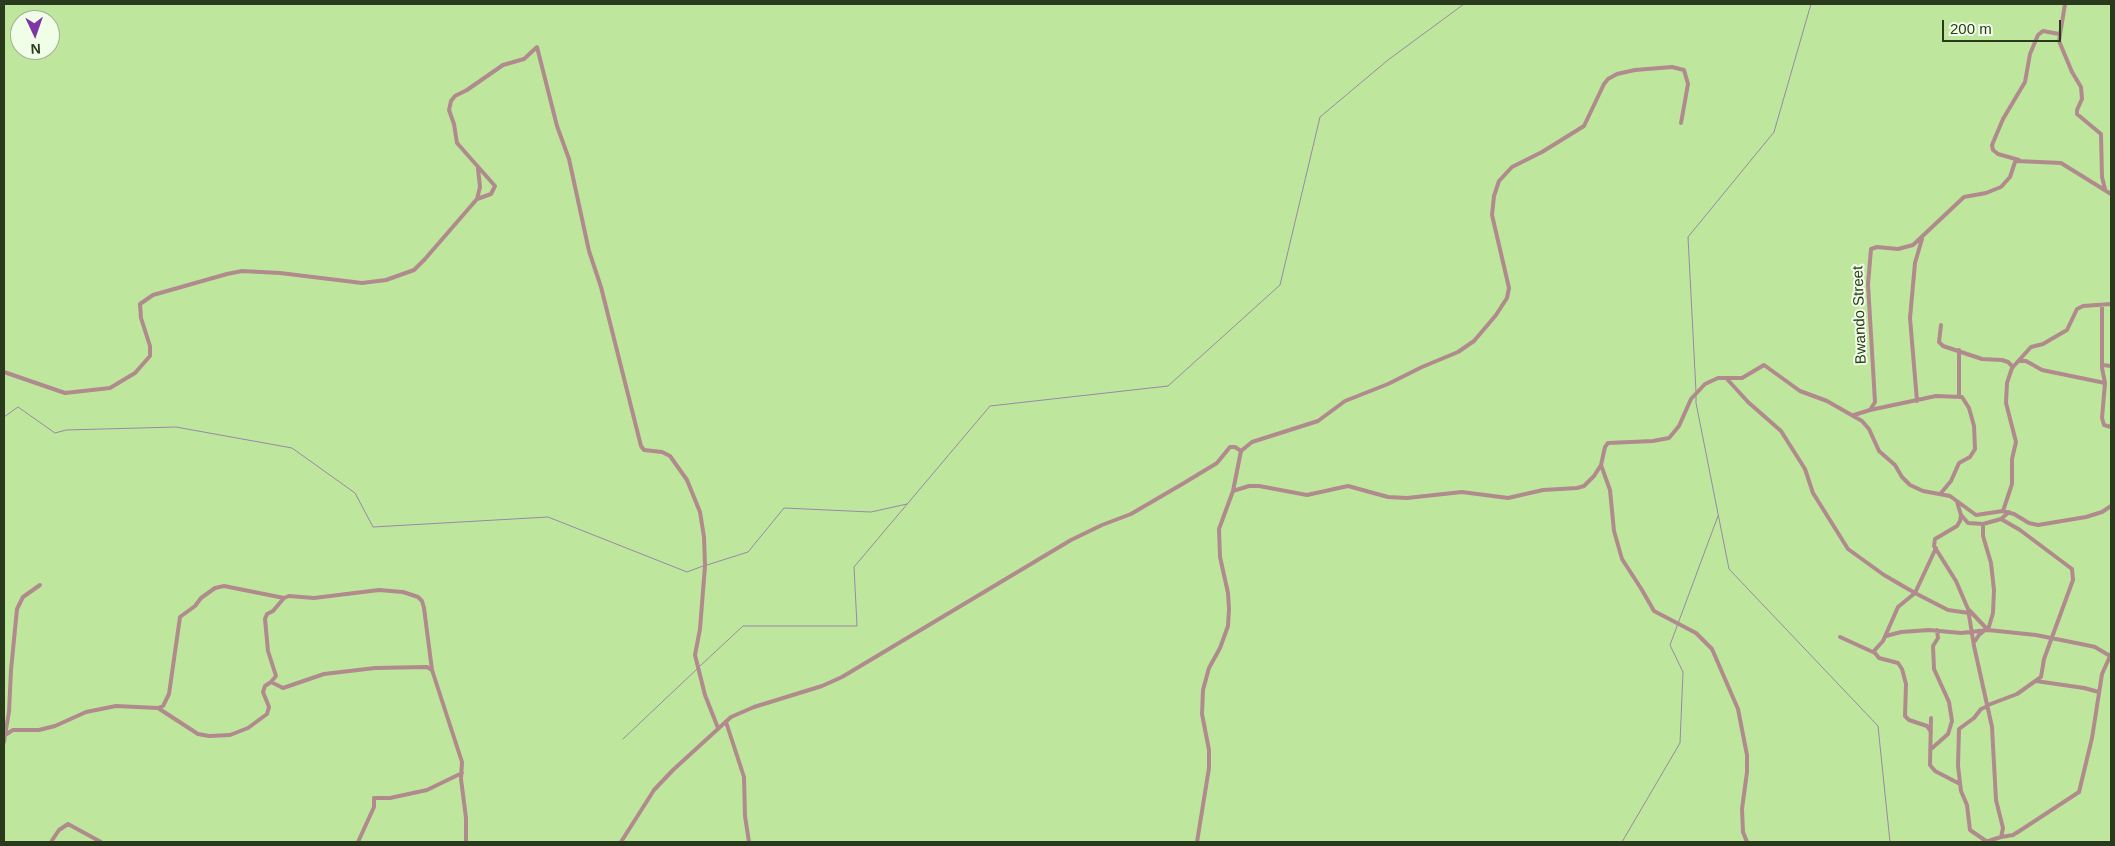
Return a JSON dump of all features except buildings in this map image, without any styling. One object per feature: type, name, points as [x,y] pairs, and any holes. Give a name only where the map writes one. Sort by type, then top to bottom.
[{"type":"street","points":[[2065,4],[2060,34],[2063,51],[2081,87],[2082,99],[2077,114],[2101,134],[2102,177],[2105,189]]},
{"type":"street","points":[[2060,34],[2043,31],[2038,35],[2030,54],[2025,82],[2003,119],[1992,145],[1993,150],[1998,154],[2019,160],[2061,163],[2111,194]]},
{"type":"street","points":[[4,372],[66,393],[110,388],[135,373],[150,356],[150,346],[141,318],[140,304],[153,295],[227,274],[242,272],[280,273],[362,283],[386,280],[418,266],[477,199],[491,194],[495,186],[456,141],[454,124],[449,110],[450,101],[503,65],[524,59],[538,47],[557,126],[570,159],[589,251],[601,287],[641,446],[644,450],[662,452],[670,456],[687,480],[700,512],[704,537],[705,566],[700,629],[695,655],[705,695],[718,728]]},
{"type":"street","points":[[1197,842],[1209,768],[1209,750],[1202,714],[1203,690],[1209,668],[1220,648],[1228,626],[1228,593],[1220,557],[1219,529],[1233,492],[1241,451],[1252,442],[1318,421],[1345,401],[1388,384],[1458,352],[1474,341],[1496,315],[1507,298],[1509,288],[1492,215],[1494,196],[1499,181],[1512,167],[1542,152],[1584,126],[1608,79],[1617,74],[1635,70],[1672,66],[1684,70],[1688,84],[1681,123]]},
{"type":"street","name":"Bwando Street","points":[[1870,410],[1875,397],[1868,284],[1871,249],[1877,247],[1907,248],[1922,239],[1966,196],[1986,193],[2001,187],[2010,177],[2015,162],[2019,160]]},
{"type":"street","points":[[477,199],[480,181],[478,167]]},
{"type":"street","points":[[1917,401],[1910,318],[1915,263],[1922,239]]},
{"type":"street","points":[[2003,511],[2012,484],[2012,459],[2016,442],[2006,403],[2007,383],[2013,367],[2031,347],[2043,344],[2067,330],[2077,309],[2111,304]]},
{"type":"street","points":[[2102,305],[2102,365],[2105,383],[2102,422],[2104,425],[2111,427]]},
{"type":"street","points":[[1941,324],[1940,344],[1982,359],[2002,360],[2008,362],[2013,367]]},
{"type":"street","points":[[1942,493],[1951,481],[1959,463],[1970,457],[1975,449],[1974,426],[1965,401],[1959,395],[1958,350]]},
{"type":"street","points":[[2019,361],[2026,361],[2042,370],[2105,383]]},
{"type":"street","points":[[1233,492],[1249,486],[1259,486],[1307,495],[1348,486],[1388,498],[1407,498],[1462,492],[1508,498],[1543,490],[1566,490],[1584,486],[1601,465],[1608,442],[1653,441],[1669,438],[1676,432],[1686,408],[1697,391],[1711,380],[1742,378],[1764,365],[1800,391],[1827,401],[1865,424],[1880,451],[1895,465],[1906,482],[1924,491],[1942,493],[1957,499],[1974,514]]},
{"type":"street","points":[[2102,365],[2111,366]]},
{"type":"street","points":[[1727,379],[1748,402],[1782,431],[1805,469],[1813,493],[1848,549],[1891,580],[1948,610],[1969,611],[1987,630]]},
{"type":"street","points":[[1853,416],[1870,410],[1936,396],[1959,395]]},
{"type":"street","points":[[620,842],[654,790],[731,716],[814,689],[842,677],[1070,540],[1131,514],[1184,483],[1217,463],[1230,447],[1235,447],[1241,451]]},
{"type":"street","points":[[1601,465],[1610,490],[1613,525],[1622,559],[1654,611],[1696,634],[1712,650],[1738,709],[1748,767],[1742,809],[1743,832],[1747,842]]},
{"type":"street","points":[[1957,499],[1961,515],[1968,523]]},
{"type":"street","points":[[1961,515],[1982,515],[2003,511],[2038,525],[2086,517],[2102,512],[2111,506]]},
{"type":"street","points":[[2001,836],[2003,828],[1996,800],[1994,738],[1969,611],[1956,581],[1936,548],[1935,539],[1958,526],[1968,523],[1983,524],[2001,519],[2009,512]]},
{"type":"street","points":[[1958,526],[1961,515]]},
{"type":"street","points":[[1886,636],[1901,632],[1937,630],[1960,633],[1987,630],[2051,638],[2095,647],[2110,655],[2102,674],[2092,738],[2079,792],[2012,834],[1986,842],[1970,830],[1967,805],[1962,796],[1958,766],[1959,729],[1974,718],[1981,709],[2018,694],[2036,681],[2042,674],[2042,664],[2051,638],[2073,580],[2072,569],[2020,530],[2001,519]]},
{"type":"street","points":[[1974,643],[1979,634],[1987,630],[1993,613],[1994,590],[1991,563],[1983,536],[1983,524]]},
{"type":"street","points":[[1874,652],[1886,636],[1898,608],[1915,593],[1936,548]]},
{"type":"street","points":[[4,742],[18,605],[23,597],[40,585]]},
{"type":"street","points":[[5,725],[12,730],[40,730],[55,726],[86,712],[116,706],[158,708],[163,706],[168,700],[180,617],[215,588],[224,586],[284,598],[289,596],[314,598],[379,590],[403,592],[418,597],[422,601],[424,608],[432,670],[462,762],[466,842]]},
{"type":"street","points":[[158,708],[198,734],[209,736],[230,735],[248,728],[267,714],[269,707],[263,692],[265,686],[276,676],[268,651],[265,619],[284,598]]},
{"type":"street","points":[[1930,750],[1948,734],[1952,721],[1949,702],[1934,669],[1933,646],[1938,638],[1937,630]]},
{"type":"street","points":[[1840,637],[1874,652],[1880,658],[1898,663],[1906,684],[1905,716],[1909,720],[1927,726],[1931,732]]},
{"type":"street","points":[[271,682],[283,688],[331,672],[407,666],[427,667],[432,670]]},
{"type":"street","points":[[2036,681],[2098,692]]},
{"type":"street","points":[[1931,718],[1930,750],[1932,768],[1960,784]]},
{"type":"street","points":[[726,722],[744,777],[745,816],[749,842]]},
{"type":"street","points":[[5,735],[12,730]]},
{"type":"street","points":[[358,842],[374,807],[374,798],[390,798],[428,790],[462,773]]},
{"type":"street","points":[[51,842],[59,830],[68,824],[102,842]]},
{"type":"waterway","points":[[700,666],[743,626],[857,626],[854,567],[990,406],[1168,386],[1280,285],[1320,117],[1388,60],[1464,4]]},
{"type":"waterway","points":[[1696,392],[1688,237],[1774,132],[1811,4]]},
{"type":"waterway","points":[[1696,396],[1729,569],[1878,726],[1890,842]]},
{"type":"waterway","points":[[4,417],[18,407],[55,433],[66,430],[176,427],[292,448],[355,493],[373,527],[548,517],[687,572],[703,566]]},
{"type":"waterway","points":[[707,565],[748,552],[784,508],[871,512],[907,504]]},
{"type":"waterway","points":[[1622,842],[1680,743],[1683,672],[1670,645],[1718,516]]},
{"type":"waterway","points":[[623,739],[697,669]]}]
